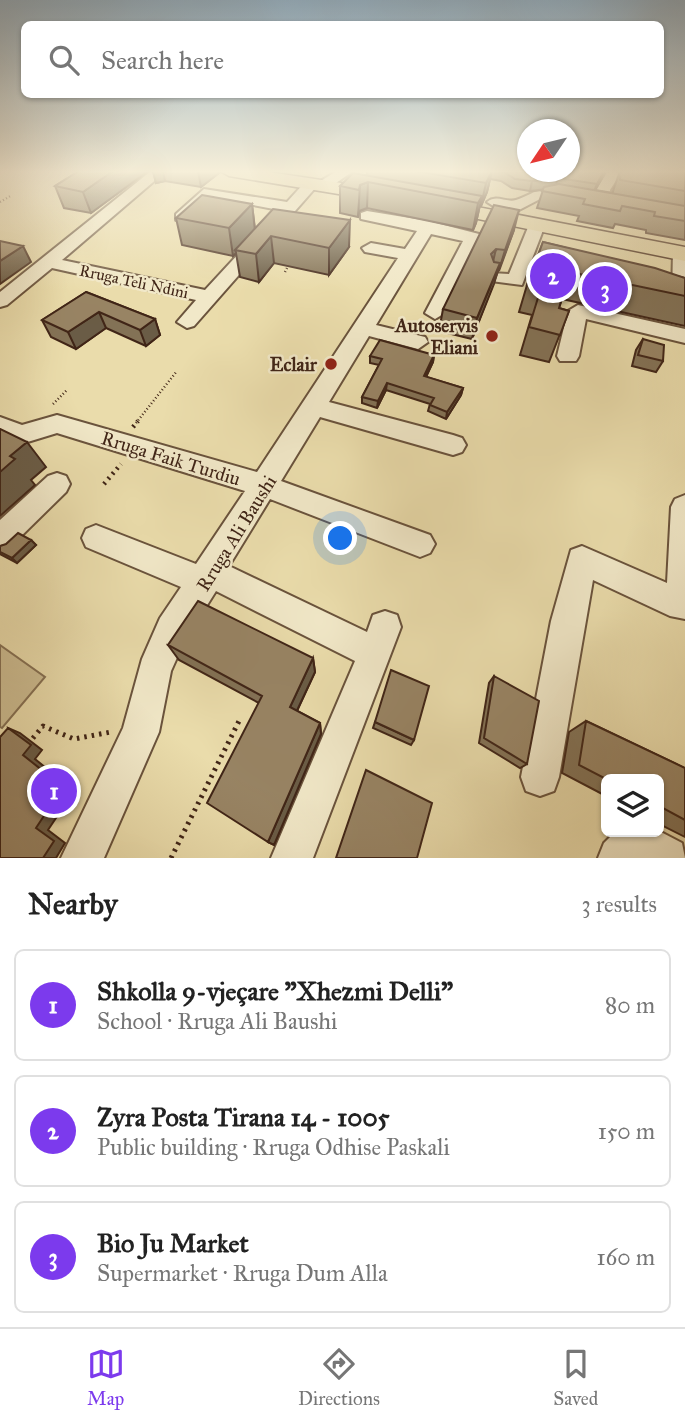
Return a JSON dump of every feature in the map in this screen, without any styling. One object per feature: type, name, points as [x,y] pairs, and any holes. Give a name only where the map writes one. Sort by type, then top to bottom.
[{"type":"main road","points":[[422,211],[432,218],[457,211]]},
{"type":"main road","points":[[511,211],[537,225],[683,254]]},
{"type":"street","name":"Rruga Teli Ndini","points":[[49,262],[111,211]]},
{"type":"street","points":[[183,217],[189,211]]},
{"type":"street","name":"Rruga Teli Ndini","points":[[49,262],[209,297],[286,211]]},
{"type":"street","points":[[367,216],[432,218],[473,238],[462,270],[435,313]]},
{"type":"street","name":"Rruga Ali Baushi","points":[[82,858],[141,732],[154,671],[172,630],[316,407],[432,218]]},
{"type":"street","points":[[506,279],[537,225]]},
{"type":"street","points":[[371,248],[408,256]]},
{"type":"street","points":[[683,254],[682,295],[685,296]]},
{"type":"street","points":[[0,301],[49,262]]},
{"type":"street","points":[[187,322],[209,297]]},
{"type":"street","points":[[568,356],[578,311],[685,337]]},
{"type":"street","points":[[365,328],[418,342]]},
{"type":"street","points":[[316,407],[453,445]]},
{"type":"street","name":"Rruga Faik Turdiu","points":[[10,430],[57,424],[265,486],[420,544]]},
{"type":"street","points":[[0,453],[10,430]]},
{"type":"street","points":[[0,538],[57,484]]},
{"type":"street","points":[[540,777],[567,621],[582,560],[681,605],[685,507]]},
{"type":"street","points":[[96,538],[380,640],[292,858]]},
{"type":"street","points":[[620,858],[629,848],[649,848],[667,858]]},
{"type":"path","points":[[247,255],[290,263],[285,272]]},
{"type":"path","points":[[121,442],[177,371]]},
{"type":"path","points":[[22,751],[43,726],[74,738],[118,730],[146,700]]},
{"type":"path","points":[[171,858],[241,717]]},
{"type":"shaded area","points":[[0,645],[45,677],[2,728],[0,727]]},
{"type":"building","points":[[184,211],[245,211],[229,228],[176,218]]},
{"type":"building","points":[[271,211],[350,220],[329,248],[271,236],[256,254],[235,250]]},
{"type":"building","points":[[491,211],[519,211],[505,250],[496,249],[491,254],[494,262],[500,263],[477,318],[443,309]]},
{"type":"building","points":[[650,211],[685,211],[685,221],[654,216],[655,212]]},
{"type":"building","points":[[0,241],[23,246],[0,261]]},
{"type":"building","points":[[543,242],[655,268],[685,278],[685,296],[570,272],[559,308],[569,311],[560,335],[529,327],[541,288],[527,285]]},
{"type":"building","points":[[86,292],[155,319],[140,330],[99,312],[68,332],[42,320]]},
{"type":"building","points":[[643,339],[664,345],[663,361],[638,355]]},
{"type":"building","points":[[380,340],[434,355],[424,376],[463,388],[447,412],[430,405],[434,398],[387,383],[378,401],[362,397],[382,359],[370,356]]},
{"type":"building","points":[[0,429],[27,442],[10,456],[15,459],[0,472]]},
{"type":"building","points":[[18,533],[31,540],[12,558],[0,552],[0,546]]},
{"type":"building","points":[[198,601],[313,658],[290,707],[320,723],[268,842],[207,803],[262,696],[168,645]]},
{"type":"building","points":[[391,670],[429,686],[414,740],[375,722]]},
{"type":"building","points":[[494,676],[539,701],[527,764],[484,738]]},
{"type":"building","points":[[586,721],[685,768],[685,820],[664,809],[664,774],[601,774],[601,776],[579,765]]},
{"type":"building","points":[[8,728],[31,745],[23,755],[63,787],[36,828],[54,841],[43,858],[0,858],[0,737]]},
{"type":"building","points":[[366,770],[432,803],[417,858],[336,858]]},
{"type":"place","name":"Zyra Posta Tirana 14 - 1005","points":[[553,276]]},
{"type":"place","name":"Bio Ju Market","points":[[605,289]]},
{"type":"place","name":"Autoservis Eliani","points":[[492,336]]},
{"type":"place","name":"Eclair","points":[[331,364]]},
{"type":"place","name":"Shkolla 9-vjeçare \"Xhezmi Delli\"","points":[[54,791]]}]
